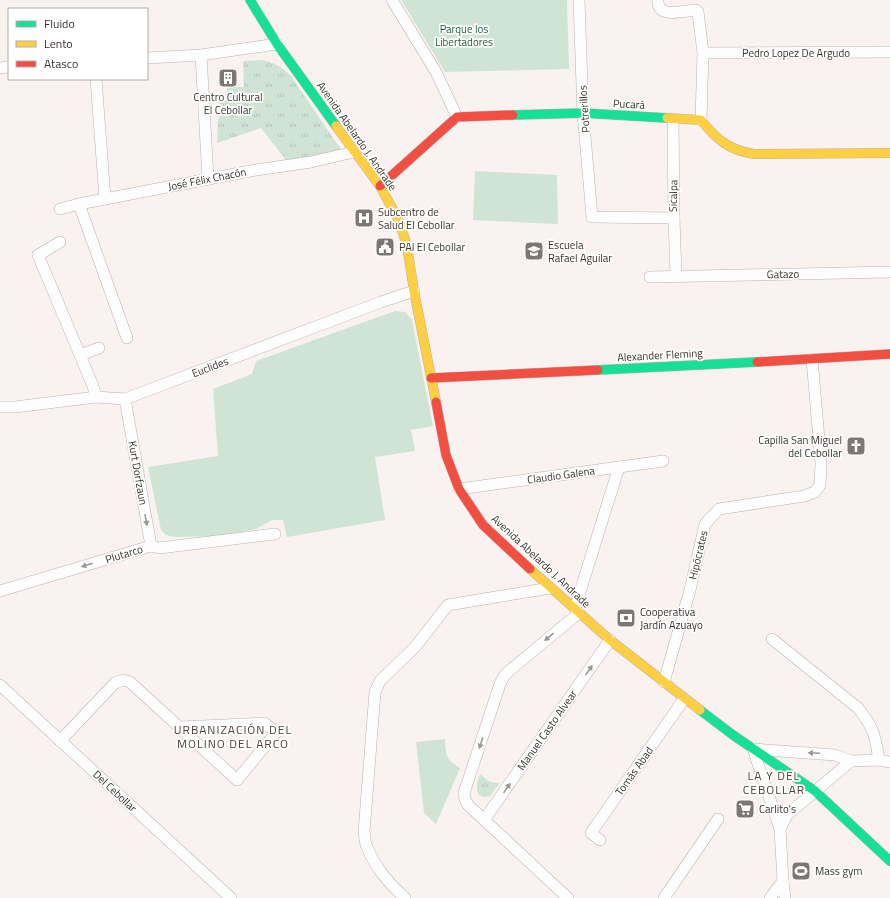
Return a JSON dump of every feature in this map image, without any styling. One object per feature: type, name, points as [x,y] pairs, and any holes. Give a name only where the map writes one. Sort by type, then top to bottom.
[{"type":"street","name":"Avenida Abelardo J. Andrade","points":[[250,0],[276,44],[380,186],[399,221],[408,246],[414,291],[446,455],[458,489],[483,525],[550,588],[610,640],[684,699],[815,792],[890,861]]},
{"type":"street","points":[[380,186],[457,117],[436,72],[392,0]]},
{"type":"street","name":"Potrerillos","points":[[579,0],[583,113],[592,217]]},
{"type":"street","points":[[658,0],[658,6],[660,10],[664,12],[670,13],[696,10],[698,12],[703,53],[701,120],[720,142],[742,153],[754,154],[890,153]]},
{"type":"street","points":[[148,58],[202,55],[276,44]]},
{"type":"street","name":"Pedro Lopez De Argudo","points":[[703,53],[890,52]]},
{"type":"street","points":[[202,55],[208,179]]},
{"type":"street","points":[[96,80],[105,199]]},
{"type":"street","name":"Pucará","points":[[457,117],[583,113],[701,120]]},
{"type":"street","name":"Sicalpa","points":[[592,217],[674,218],[673,119]]},
{"type":"street","name":"José Félix Chacón","points":[[60,209],[256,170],[311,162],[354,152]]},
{"type":"street","points":[[79,204],[127,338]]},
{"type":"street","points":[[674,218],[676,276]]},
{"type":"street","points":[[60,242],[38,255],[96,397]]},
{"type":"street","name":"Gatazo","points":[[650,277],[890,272]]},
{"type":"street","name":"Euclides","points":[[0,407],[15,407],[96,397],[125,399],[381,302],[414,291]]},
{"type":"street","points":[[80,355],[98,348]]},
{"type":"street","name":"Alexander Fleming","points":[[431,378],[890,354]]},
{"type":"street","name":"Hipócrates","points":[[664,682],[690,590],[705,524],[719,509],[804,496],[815,492],[820,485],[821,463],[812,359]]},
{"type":"street","name":"Kurt Dorfzaun","points":[[125,399],[151,546]]},
{"type":"street","name":"Claudio Galena","points":[[458,489],[663,461]]},
{"type":"street","points":[[568,898],[468,805],[464,793],[504,676],[577,610],[619,467]]},
{"type":"street","name":"Plutarco","points":[[0,592],[151,546],[159,548],[275,534]]},
{"type":"street","points":[[405,898],[396,890],[375,863],[367,846],[364,832],[375,692],[380,681],[415,647],[448,605],[550,588]]},
{"type":"street","points":[[772,639],[858,708],[874,732],[879,760]]},
{"type":"street","name":"Manuel Casto Alvear","points":[[484,820],[610,640]]},
{"type":"street","points":[[60,741],[114,683],[123,680],[130,682],[181,727],[237,780],[276,733],[265,723],[181,727]]},
{"type":"street","name":"Del Cebollar","points":[[0,685],[231,898]]},
{"type":"street","name":"Tomás Abad","points":[[600,840],[591,833],[684,699]]},
{"type":"street","points":[[785,898],[780,829],[753,749],[835,755],[851,761],[879,760],[890,762]]},
{"type":"street","points":[[780,829],[787,815],[851,761]]},
{"type":"street","points":[[664,898],[718,819]]},
{"type":"street","points":[[770,898],[783,881]]},
{"type":"green space","name":"Parque los Libertadores","points":[[401,0],[567,0],[569,69],[445,72]]},
{"type":"green space","points":[[261,60],[278,65],[291,76],[342,151],[286,160],[261,128],[217,143],[218,120],[222,105],[214,99],[213,95],[226,95],[227,87],[244,87],[243,61]]},
{"type":"green space","points":[[475,171],[557,175],[558,224],[473,220]]},
{"type":"green space","points":[[395,311],[405,312],[412,320],[433,426],[411,430],[415,451],[375,457],[385,520],[287,537],[283,520],[272,520],[256,529],[222,536],[174,537],[166,535],[161,530],[148,467],[218,456],[213,389],[252,374],[256,361]]},
{"type":"green space","points":[[445,739],[447,756],[451,762],[460,768],[436,824],[424,813],[416,742]]},
{"type":"green space","points":[[480,774],[490,782],[500,783],[490,796],[480,796],[478,793],[477,786]]},
{"type":"traffic: fast","points":[[250,0],[277,44],[336,126]]},
{"type":"traffic: fast","points":[[513,115],[583,113],[667,118]]},
{"type":"traffic: fast","points":[[598,370],[757,362]]},
{"type":"traffic: fast","points":[[700,710],[733,735],[815,791],[890,861]]},
{"type":"traffic: slow","points":[[667,118],[701,120],[718,138],[730,147],[754,154],[890,153]]},
{"type":"traffic: slow","points":[[336,126],[380,186],[399,221],[407,246],[414,291],[436,402]]},
{"type":"traffic: slow","points":[[530,569],[610,640],[700,710]]},
{"type":"traffic: jam","points":[[380,186],[457,117],[513,115]]},
{"type":"traffic: jam","points":[[757,362],[890,354]]},
{"type":"traffic: jam","points":[[431,378],[598,370]]},
{"type":"traffic: jam","points":[[436,402],[446,455],[459,489],[483,525],[530,569]]},
{"type":"place","name":"Centro Cultural El Cebollar","points":[[228,78]]},
{"type":"place","name":"Subcentro de Salud El Cebollar","points":[[364,218]]},
{"type":"place","name":"PAI El Cebollar","points":[[385,247]]},
{"type":"place","name":"Escuela Rafael Aguilar","points":[[534,251]]},
{"type":"place","name":"Capilla San Miguel del Cebollar","points":[[856,446]]},
{"type":"place","name":"Cooperativa Jardín Azuayo","points":[[626,618]]},
{"type":"place","name":"Carlito's","points":[[745,809]]},
{"type":"place","name":"Mass gym","points":[[801,871]]},
{"type":"district","name":"URBANIZACIÓN DEL MOLINO DEL ARCO","points":[[233,737]]},
{"type":"district","name":"LA Y DEL CEBOLLAR","points":[[774,783]]}]
